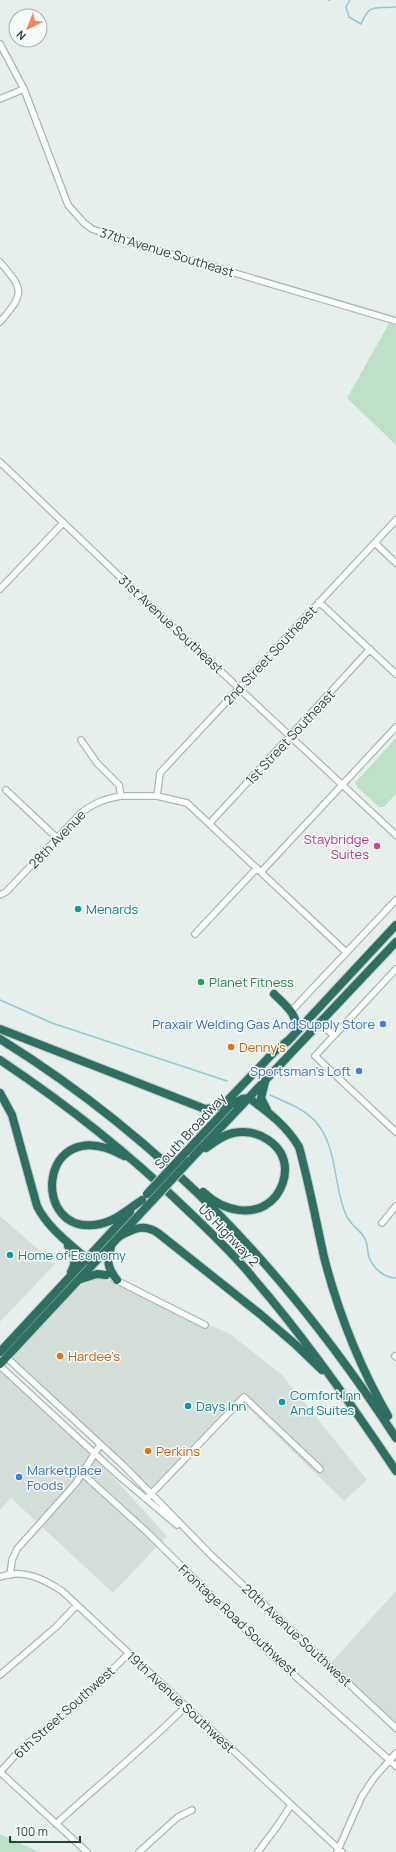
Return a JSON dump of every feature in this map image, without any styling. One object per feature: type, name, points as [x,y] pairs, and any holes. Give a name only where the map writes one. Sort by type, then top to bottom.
[{"type":"highway","name":"South Broadway","points":[[3,1354],[77,1281],[89,1262],[186,1152],[396,925]]},
{"type":"highway","name":"South Broadway","points":[[0,1365],[3,1354],[66,1280],[118,1237],[147,1198],[190,1160],[396,942]]},
{"type":"highway","points":[[0,1029],[205,1109],[214,1108],[227,1101],[275,1051],[294,1035],[297,1026],[293,1013],[274,994]]},
{"type":"highway","name":"US Highway 2","points":[[0,1040],[38,1063],[82,1093],[149,1148],[236,1230],[289,1291],[351,1370],[396,1438]]},
{"type":"highway","name":"US Highway 2","points":[[0,1060],[74,1112],[150,1173],[215,1237],[254,1278],[318,1358],[396,1471]]},
{"type":"highway","points":[[266,1079],[261,1098],[270,1114]]},
{"type":"highway","points":[[0,1093],[12,1116],[37,1206],[49,1225],[89,1262]]},
{"type":"highway","points":[[228,1106],[242,1098],[248,1098],[270,1114],[294,1138],[299,1147],[324,1257],[338,1305],[367,1376],[396,1431]]},
{"type":"highway","points":[[182,1178],[223,1206],[242,1211],[257,1209],[267,1204],[279,1191],[284,1181],[285,1167],[277,1149],[268,1139],[251,1132],[232,1133],[225,1136],[190,1160]]},
{"type":"highway","points":[[147,1198],[106,1222],[92,1225],[79,1223],[67,1218],[56,1204],[51,1187],[52,1177],[61,1158],[72,1150],[90,1145],[112,1150],[125,1157],[136,1166],[150,1173]]},
{"type":"highway","points":[[118,1237],[132,1229],[142,1227],[158,1233],[260,1314],[296,1345],[320,1368],[351,1404]]},
{"type":"highway","points":[[64,1239],[74,1255],[75,1262],[66,1280]]},
{"type":"highway","points":[[111,1244],[108,1255],[108,1267],[117,1280]]},
{"type":"highway","points":[[77,1281],[90,1275],[106,1275]]},
{"type":"street","name":"37th Avenue Southeast","points":[[0,44],[24,89],[68,205],[84,223],[92,229],[126,241],[396,321]]},
{"type":"street","points":[[0,99],[24,89]]},
{"type":"street","points":[[0,262],[18,286],[19,296],[15,304],[0,322]]},
{"type":"street","name":"31st Avenue Southeast","points":[[0,462],[63,523],[396,835]]},
{"type":"street","name":"2nd Street Southeast","points":[[157,796],[160,773],[396,520]]},
{"type":"street","points":[[0,589],[63,523]]},
{"type":"street","points":[[375,542],[396,563]]},
{"type":"street","points":[[319,602],[370,650],[395,670]]},
{"type":"street","name":"1st Street Southeast","points":[[209,824],[370,650]]},
{"type":"street","points":[[195,934],[343,785],[396,727]]},
{"type":"street","points":[[81,740],[97,763],[119,785],[121,796]]},
{"type":"street","points":[[6,790],[56,838]]},
{"type":"street","name":"28th Avenue","points":[[0,895],[6,892],[80,814],[94,804],[105,799],[121,796],[157,796],[187,803],[346,952]]},
{"type":"street","points":[[294,1008],[396,900]]},
{"type":"street","points":[[396,969],[315,1056],[396,1132]]},
{"type":"street","points":[[309,1018],[334,1034]]},
{"type":"street","points":[[382,1223],[396,1206]]},
{"type":"street","points":[[89,1262],[106,1275],[205,1325]]},
{"type":"street","name":"20th Avenue Southwest","points":[[3,1354],[151,1494],[198,1542],[396,1728]]},
{"type":"street","name":"20th Avenue Southwest","points":[[0,1365],[146,1500],[198,1542]]},
{"type":"street","points":[[146,1500],[244,1397],[320,1470]]},
{"type":"street","points":[[10,1575],[12,1560],[17,1549],[76,1483],[100,1445]]},
{"type":"street","name":"Frontage Road Southwest","points":[[82,1473],[148,1533],[265,1649],[396,1766]]},
{"type":"street","name":"19th Avenue Southwest","points":[[0,1577],[10,1575],[29,1575],[42,1578],[62,1591],[339,1851]]},
{"type":"street","points":[[0,1675],[56,1627],[77,1605]]},
{"type":"street","name":"6th Street Southwest","points":[[0,1772],[21,1749],[87,1695],[129,1653]]},
{"type":"street","points":[[56,1824],[120,1766],[158,1736],[186,1706]]},
{"type":"street","points":[[339,1851],[362,1796],[374,1778],[391,1761],[396,1753]]},
{"type":"street","points":[[0,1772],[86,1852]]},
{"type":"street","points":[[258,1852],[291,1805]]},
{"type":"street","points":[[139,1852],[178,1817],[192,1810]]},
{"type":"shaded area","points":[[0,1216],[55,1264],[0,1322]]},
{"type":"shaded area","points":[[98,1278],[113,1282],[230,1334],[282,1375],[367,1480],[344,1501],[243,1403],[156,1495],[10,1357],[77,1287]]},
{"type":"shaded area","points":[[0,1371],[100,1463],[167,1536],[113,1593],[11,1498],[0,1510]]},
{"type":"shaded area","points":[[396,1591],[396,1728],[329,1665]]},
{"type":"green space","points":[[391,320],[396,321],[396,445],[347,398]]},
{"type":"green space","points":[[396,738],[396,794],[384,807],[379,807],[357,787],[355,783]]},
{"type":"green space","points":[[0,1834],[39,1852],[0,1852]]},
{"type":"waterway","points":[[350,0],[346,7],[349,17],[361,24],[367,12],[371,9],[379,7],[396,7]]},
{"type":"waterway","points":[[0,1000],[52,1023],[227,1081]]},
{"type":"waterway","points":[[270,1095],[305,1112],[315,1121],[322,1131],[328,1142],[342,1204],[348,1219],[365,1239],[369,1257],[373,1265],[383,1274],[396,1278]]},
{"type":"place","name":"Staybridge Suites","points":[[377,846]]},
{"type":"place","name":"Menards","points":[[78,909]]},
{"type":"place","name":"Planet Fitness","points":[[201,982]]},
{"type":"place","name":"Praxair Welding Gas And Supply Store","points":[[383,1024]]},
{"type":"place","name":"Denny's","points":[[231,1047]]},
{"type":"place","name":"Sportsman's Loft","points":[[359,1071]]},
{"type":"place","name":"Home of Economy","points":[[10,1255]]},
{"type":"place","name":"Hardee's","points":[[60,1356]]},
{"type":"place","name":"Comfort Inn And Suites","points":[[282,1402]]},
{"type":"place","name":"Days Inn","points":[[188,1406]]},
{"type":"place","name":"Perkins","points":[[148,1451]]},
{"type":"place","name":"Marketplace Foods","points":[[19,1477]]}]
